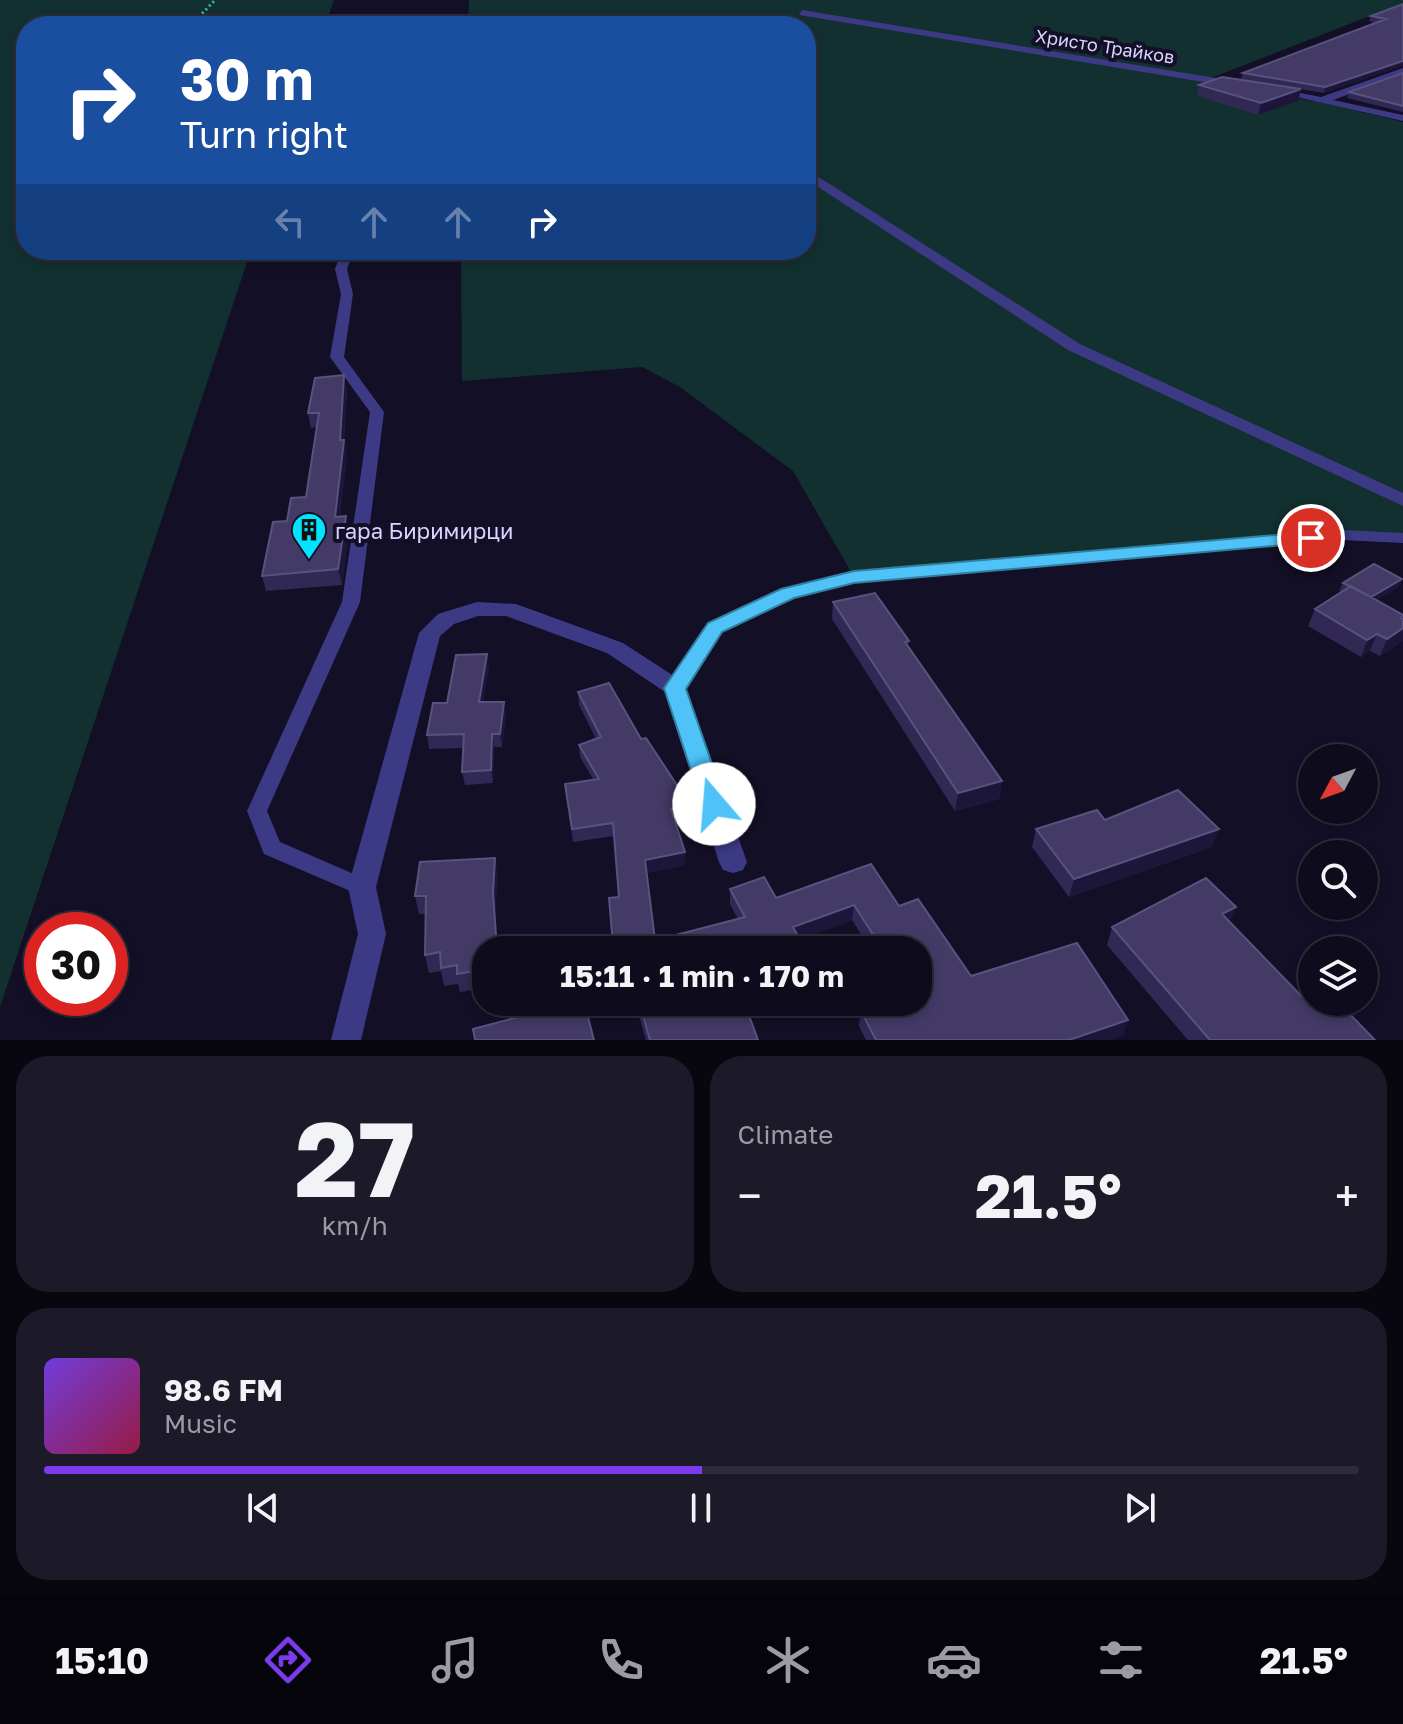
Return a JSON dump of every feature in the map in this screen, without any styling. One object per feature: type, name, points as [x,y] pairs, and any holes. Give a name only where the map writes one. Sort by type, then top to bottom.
[{"type":"street","name":"Христо Трайков","points":[[802,13],[1248,86]]},
{"type":"street","points":[[1325,99],[1403,71]]},
{"type":"street","points":[[1263,89],[1325,99],[1403,118]]},
{"type":"street","points":[[816,179],[1074,347],[1403,500]]},
{"type":"street","points":[[346,1040],[372,934],[362,887],[430,633],[446,619],[477,609],[508,609],[615,648],[675,688],[733,862]]},
{"type":"lane","points":[[344,260],[341,269],[347,294],[337,357],[377,412],[351,602],[257,811],[272,848],[362,887]]},
{"type":"lane","points":[[675,688],[715,628],[788,593],[854,577],[1342,535],[1403,538]]},
{"type":"path","points":[[200,16],[215,0]]},
{"type":"green space","points":[[0,0],[334,0],[328,16],[16,16],[16,260],[248,260],[31,912],[24,912],[24,935],[0,1007]]},
{"type":"green space","points":[[469,0],[1403,0],[1403,3],[1201,82],[1325,103],[1403,122],[1403,538],[1341,535],[854,577],[793,471],[680,387],[642,367],[462,381],[461,260],[816,260],[816,16],[468,16]]},
{"type":"building","points":[[1403,4],[1403,61],[1325,87],[1243,73],[1386,19],[1371,16]]},
{"type":"building","points":[[1403,73],[1403,106],[1349,92]]},
{"type":"building","points":[[1222,77],[1301,89],[1261,103],[1199,85]]},
{"type":"building","points":[[344,375],[340,440],[344,440],[335,517],[346,516],[338,569],[262,576],[273,522],[287,521],[291,498],[306,497],[319,413],[308,413],[315,378]]},
{"type":"building","points":[[1374,564],[1402,579],[1371,597],[1343,583]]},
{"type":"building","points":[[1351,586],[1403,615],[1403,628],[1387,639],[1377,634],[1367,640],[1315,609]]},
{"type":"building","points":[[875,593],[909,641],[905,642],[1002,781],[958,793],[833,602]]},
{"type":"building","points":[[487,654],[479,702],[504,702],[500,734],[492,734],[491,770],[462,772],[464,734],[427,735],[433,703],[447,703],[456,655]]},
{"type":"building","points":[[609,683],[641,739],[646,738],[690,805],[671,809],[685,852],[645,860],[654,936],[613,936],[609,898],[619,897],[613,823],[572,829],[565,784],[599,779],[579,745],[601,737],[578,692]]},
{"type":"building","points":[[1178,790],[1219,829],[1074,879],[1036,829],[1097,810],[1105,820]]},
{"type":"building","points":[[495,858],[493,893],[496,936],[472,936],[472,971],[457,974],[457,965],[441,968],[440,952],[425,955],[426,896],[415,896],[420,862]]},
{"type":"building","points":[[871,864],[899,906],[918,899],[971,976],[1077,943],[1128,1020],[1069,1040],[876,1040],[864,1016],[932,1016],[932,936],[874,936],[854,905],[793,927],[798,936],[672,936],[745,917],[730,889],[764,877],[776,898]]},
{"type":"building","points":[[1206,878],[1236,907],[1222,914],[1298,993],[1298,1016],[1352,1016],[1375,1040],[1210,1040],[1112,927]]},
{"type":"building","points":[[522,1016],[588,1016],[594,1040],[475,1040],[473,1029]]},
{"type":"building","points":[[643,1016],[749,1016],[758,1040],[650,1040]]},
{"type":"place","name":"гара Биримирци","points":[[309,561]]},
{"type":"route","points":[[714,804],[675,688],[715,628],[788,593],[854,577],[1311,538]]}]
